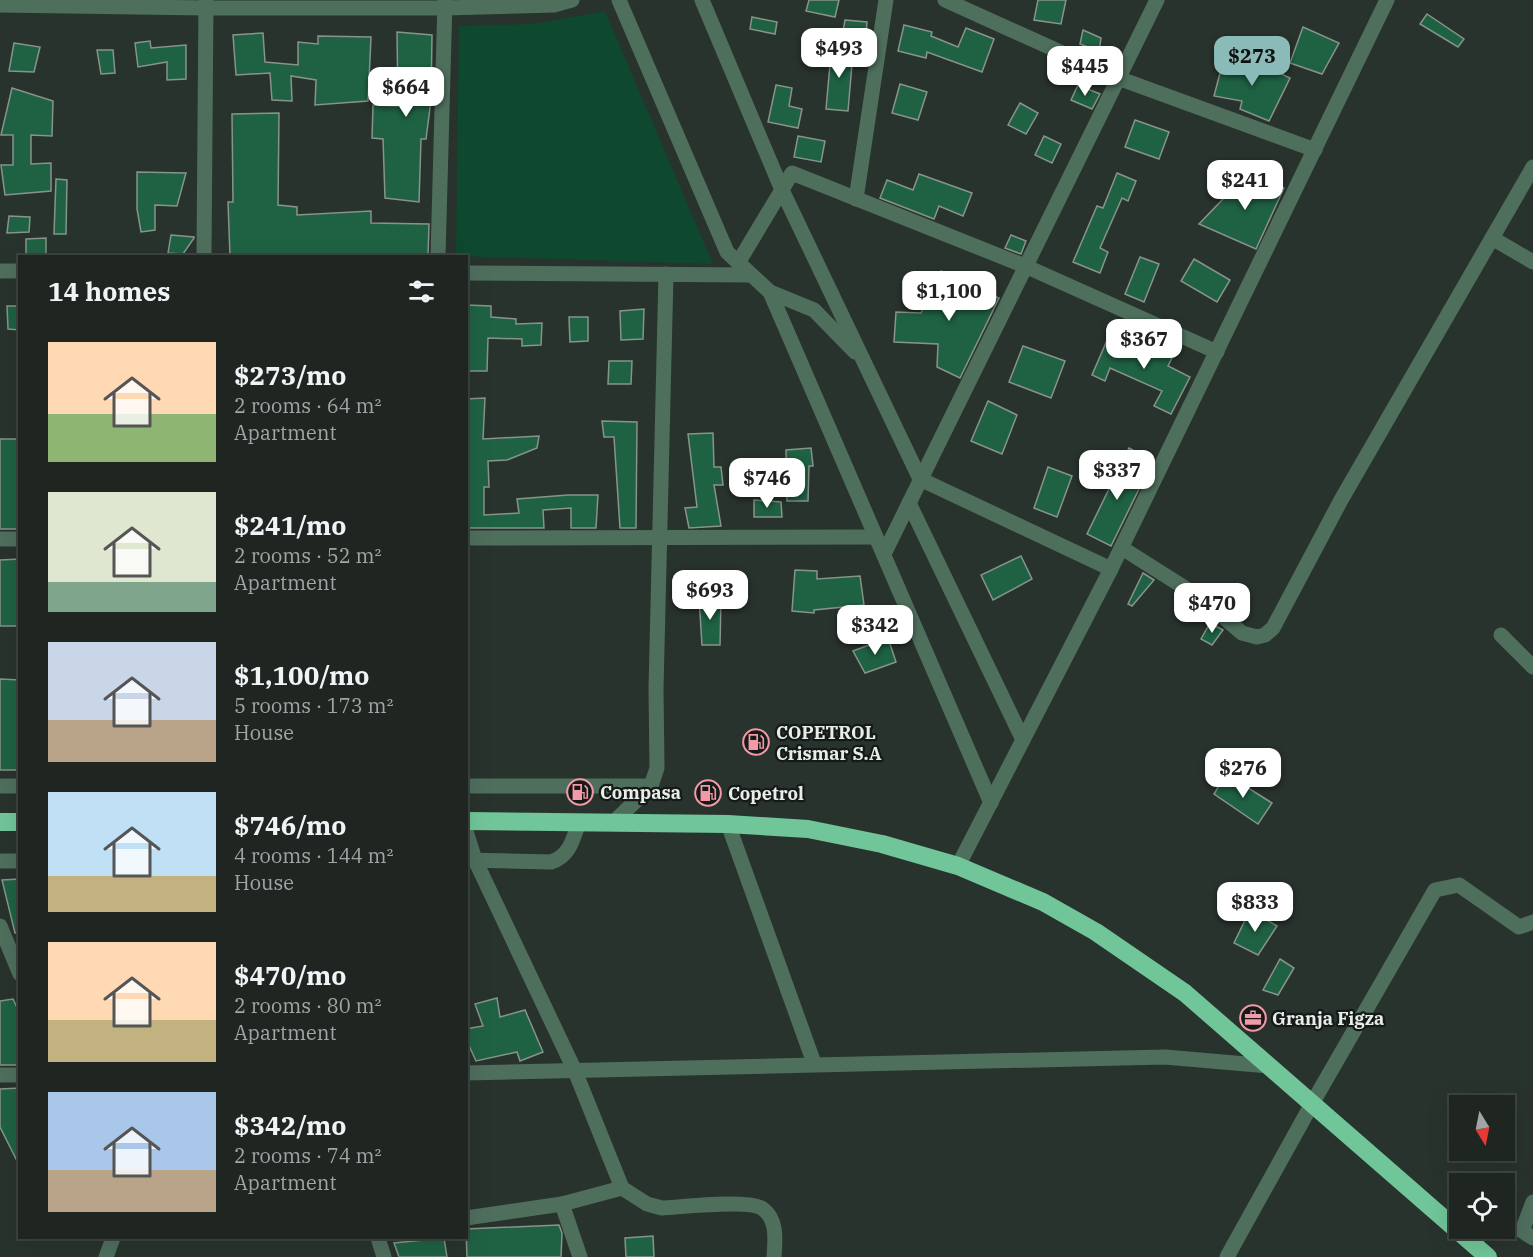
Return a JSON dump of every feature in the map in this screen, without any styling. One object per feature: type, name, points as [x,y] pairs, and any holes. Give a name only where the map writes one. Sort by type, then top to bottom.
[{"type":"highway","points":[[468,821],[615,821],[808,829],[882,844],[958,866],[1043,902],[1133,956],[1193,999],[1488,1257]]},
{"type":"highway","points":[[0,822],[18,822]]},
{"type":"street","points":[[0,5],[554,5],[572,0]]},
{"type":"street","points":[[619,0],[726,252],[770,292],[814,310],[864,361]]},
{"type":"street","points":[[702,0],[782,190],[920,479],[1111,569]]},
{"type":"street","points":[[856,199],[886,0]]},
{"type":"street","points":[[945,0],[1118,78],[1315,150]]},
{"type":"street","points":[[884,554],[1157,0]]},
{"type":"street","points":[[958,866],[1122,548],[1315,150],[1381,2]]},
{"type":"street","points":[[204,255],[206,4]]},
{"type":"street","points":[[438,255],[445,4]]},
{"type":"street","points":[[1122,548],[1201,598],[1242,633],[1257,637],[1265,635],[1273,628],[1341,500],[1533,167]]},
{"type":"street","points":[[738,263],[792,173],[1025,266],[1217,352]]},
{"type":"street","points":[[1492,238],[1533,262]]},
{"type":"street","points":[[0,271],[18,271]]},
{"type":"street","points":[[468,273],[752,275]]},
{"type":"street","points":[[615,821],[651,786],[657,768],[659,537],[666,274]]},
{"type":"street","points":[[770,292],[991,802]]},
{"type":"street","points":[[909,503],[1023,740]]},
{"type":"street","points":[[468,538],[876,537]]},
{"type":"street","points":[[0,539],[18,539]]},
{"type":"street","points":[[1501,635],[1533,667]]},
{"type":"street","points":[[0,786],[18,786]]},
{"type":"street","points":[[468,786],[651,786]]},
{"type":"street","points":[[471,860],[551,862],[559,860],[568,852],[579,822]]},
{"type":"street","points":[[728,824],[814,1063]]},
{"type":"street","points":[[468,843],[471,860],[575,1071],[622,1188],[647,1204],[662,1208],[750,1204],[764,1209],[773,1222],[774,1257]]},
{"type":"street","points":[[0,861],[18,861]]},
{"type":"street","points":[[1227,1257],[1313,1102],[1436,890],[1459,885],[1526,925],[1533,939]]},
{"type":"street","points":[[0,926],[18,969]]},
{"type":"street","points":[[468,1073],[814,1063],[1165,1057],[1269,1066]]},
{"type":"street","points":[[0,1075],[18,1075]]},
{"type":"street","points":[[468,1218],[562,1204],[622,1188]]},
{"type":"street","points":[[1533,1202],[1522,1231],[1533,1238]]},
{"type":"street","points":[[562,1204],[580,1257]]},
{"type":"street","points":[[106,1257],[112,1239]]},
{"type":"street","points":[[378,1239],[384,1257]]},
{"type":"green space","points":[[605,11],[713,264],[456,255],[459,26],[533,24]]},
{"type":"building","points":[[809,0],[839,0],[835,17],[806,11]]},
{"type":"building","points":[[1038,0],[1066,0],[1061,24],[1034,20]]},
{"type":"building","points":[[1427,14],[1464,39],[1458,47],[1420,24]]},
{"type":"building","points":[[752,17],[777,22],[775,34],[750,29]]},
{"type":"building","points":[[845,20],[867,22],[866,34],[843,31]]},
{"type":"building","points":[[904,25],[932,32],[931,36],[958,47],[966,28],[994,39],[982,72],[927,52],[926,58],[898,51]]},
{"type":"building","points":[[1303,27],[1339,43],[1322,74],[1290,63]]},
{"type":"building","points":[[1083,30],[1101,38],[1099,51],[1080,44]]},
{"type":"building","points":[[397,32],[432,35],[431,100],[426,139],[421,139],[419,202],[385,198],[383,139],[372,138],[373,105],[398,106]]},
{"type":"building","points":[[263,33],[265,62],[298,65],[298,42],[318,44],[318,36],[371,37],[368,101],[315,105],[316,80],[291,76],[292,101],[272,100],[270,73],[236,75],[233,35]]},
{"type":"building","points":[[150,41],[151,48],[186,45],[186,79],[167,80],[167,62],[138,67],[135,43]]},
{"type":"building","points":[[832,42],[847,44],[845,61],[852,64],[848,111],[826,109]]},
{"type":"building","points":[[14,43],[40,47],[34,72],[9,71]]},
{"type":"building","points":[[97,50],[113,50],[115,73],[101,74]]},
{"type":"building","points":[[1224,58],[1254,68],[1256,62],[1290,78],[1269,121],[1240,109],[1242,101],[1214,96]]},
{"type":"building","points":[[900,84],[927,92],[918,120],[892,113]]},
{"type":"building","points":[[776,85],[792,88],[789,106],[802,109],[798,128],[768,122]]},
{"type":"building","points":[[1078,85],[1100,94],[1092,109],[1071,100]]},
{"type":"building","points":[[12,88],[53,101],[52,136],[31,135],[31,164],[51,163],[51,191],[5,195],[1,165],[13,165],[13,135],[1,135]]},
{"type":"building","points":[[1020,103],[1038,113],[1026,134],[1008,125]]},
{"type":"building","points":[[279,113],[278,205],[297,207],[297,215],[371,211],[371,223],[429,224],[428,255],[230,255],[228,202],[233,202],[232,114]]},
{"type":"building","points":[[1135,120],[1169,132],[1159,159],[1125,147]]},
{"type":"building","points":[[798,136],[825,141],[821,162],[794,157]]},
{"type":"building","points":[[1044,136],[1061,144],[1052,163],[1035,155]]},
{"type":"building","points":[[137,172],[186,173],[177,206],[155,205],[155,230],[141,232],[137,209]]},
{"type":"building","points":[[1117,173],[1136,181],[1128,201],[1122,198],[1100,248],[1108,252],[1100,273],[1073,262],[1097,206],[1103,208]]},
{"type":"building","points":[[1248,173],[1284,188],[1256,249],[1199,224]]},
{"type":"building","points":[[919,174],[972,193],[963,216],[939,206],[934,219],[880,198],[887,180],[913,190]]},
{"type":"building","points":[[56,179],[67,180],[66,234],[54,234]]},
{"type":"building","points":[[9,216],[30,217],[29,232],[7,233]]},
{"type":"building","points":[[171,235],[194,238],[183,254],[168,253]]},
{"type":"building","points":[[1011,235],[1026,241],[1021,254],[1005,248]]},
{"type":"building","points":[[46,238],[46,255],[26,255],[26,239]]},
{"type":"building","points":[[1140,257],[1159,264],[1144,302],[1125,294]]},
{"type":"building","points":[[1194,259],[1230,280],[1217,302],[1181,281]]},
{"type":"building","points":[[941,271],[999,298],[960,378],[937,367],[938,344],[894,342],[896,312],[921,313]]},
{"type":"building","points":[[468,305],[491,306],[491,317],[516,319],[516,324],[542,323],[541,345],[522,346],[522,339],[488,338],[487,371],[468,371]]},
{"type":"building","points":[[7,306],[18,306],[18,330],[8,329]]},
{"type":"building","points":[[644,309],[643,339],[621,340],[620,311]]},
{"type":"building","points":[[569,317],[588,317],[588,341],[570,342]]},
{"type":"building","points":[[1108,338],[1129,347],[1132,340],[1172,358],[1168,366],[1190,377],[1171,414],[1154,406],[1162,391],[1110,368],[1105,381],[1092,375]]},
{"type":"building","points":[[1023,346],[1065,361],[1051,398],[1009,382]]},
{"type":"building","points":[[609,361],[632,361],[631,384],[608,384]]},
{"type":"building","points":[[485,398],[483,439],[539,436],[537,448],[507,460],[488,461],[489,487],[484,487],[484,515],[519,513],[517,499],[598,495],[596,528],[571,528],[571,508],[543,510],[544,528],[468,528],[468,399]]},
{"type":"building","points":[[988,401],[1017,415],[1002,454],[971,441]]},
{"type":"building","points":[[602,421],[637,422],[636,528],[620,528],[614,437],[604,437]]},
{"type":"building","points":[[713,433],[714,467],[721,467],[723,485],[714,485],[721,526],[689,528],[685,508],[697,507],[688,434]]},
{"type":"building","points":[[0,439],[18,439],[18,529],[0,529]]},
{"type":"building","points":[[811,448],[813,466],[809,466],[808,501],[787,501],[786,450]]},
{"type":"building","points":[[1129,448],[1142,455],[1130,477],[1142,483],[1111,546],[1087,534]]},
{"type":"building","points":[[1048,467],[1072,476],[1057,517],[1034,508]]},
{"type":"building","points":[[754,500],[781,502],[782,517],[754,517]]},
{"type":"building","points":[[1021,556],[1032,579],[993,600],[981,575]]},
{"type":"building","points":[[18,559],[18,626],[0,626],[0,560]]},
{"type":"building","points":[[795,570],[817,571],[817,579],[860,576],[864,605],[814,610],[814,613],[792,611]]},
{"type":"building","points":[[1143,573],[1154,580],[1132,606],[1128,604]]},
{"type":"building","points":[[699,598],[721,599],[720,645],[702,645]]},
{"type":"building","points":[[1210,623],[1223,630],[1212,645],[1201,639]]},
{"type":"building","points":[[888,638],[896,662],[865,673],[853,651]]},
{"type":"building","points":[[0,679],[18,680],[18,770],[0,770]]},
{"type":"building","points":[[1226,774],[1272,803],[1258,824],[1214,794]]},
{"type":"building","points":[[18,879],[18,933],[15,933],[2,880]]},
{"type":"building","points":[[1250,910],[1277,926],[1258,955],[1234,943]]},
{"type":"building","points":[[1280,959],[1294,968],[1278,995],[1263,990]]},
{"type":"building","points":[[497,998],[500,1017],[525,1010],[543,1052],[520,1061],[517,1052],[476,1061],[468,1043],[468,1029],[483,1026],[475,1004]]},
{"type":"building","points":[[13,999],[18,1010],[18,1065],[0,1065],[0,1001]]},
{"type":"building","points":[[18,1088],[18,1163],[0,1127],[0,1089]]},
{"type":"building","points":[[559,1225],[562,1233],[561,1257],[467,1257],[468,1229]]},
{"type":"building","points":[[653,1236],[654,1257],[626,1257],[625,1238]]},
{"type":"building","points":[[444,1239],[447,1257],[399,1257],[394,1243]]},
{"type":"place","name":"COPETROL Crismar S.A","points":[[756,742]]},
{"type":"place","name":"Compasa","points":[[580,792]]},
{"type":"place","name":"Copetrol","points":[[708,793]]},
{"type":"place","name":"Granja Figza","points":[[1253,1018]]}]
